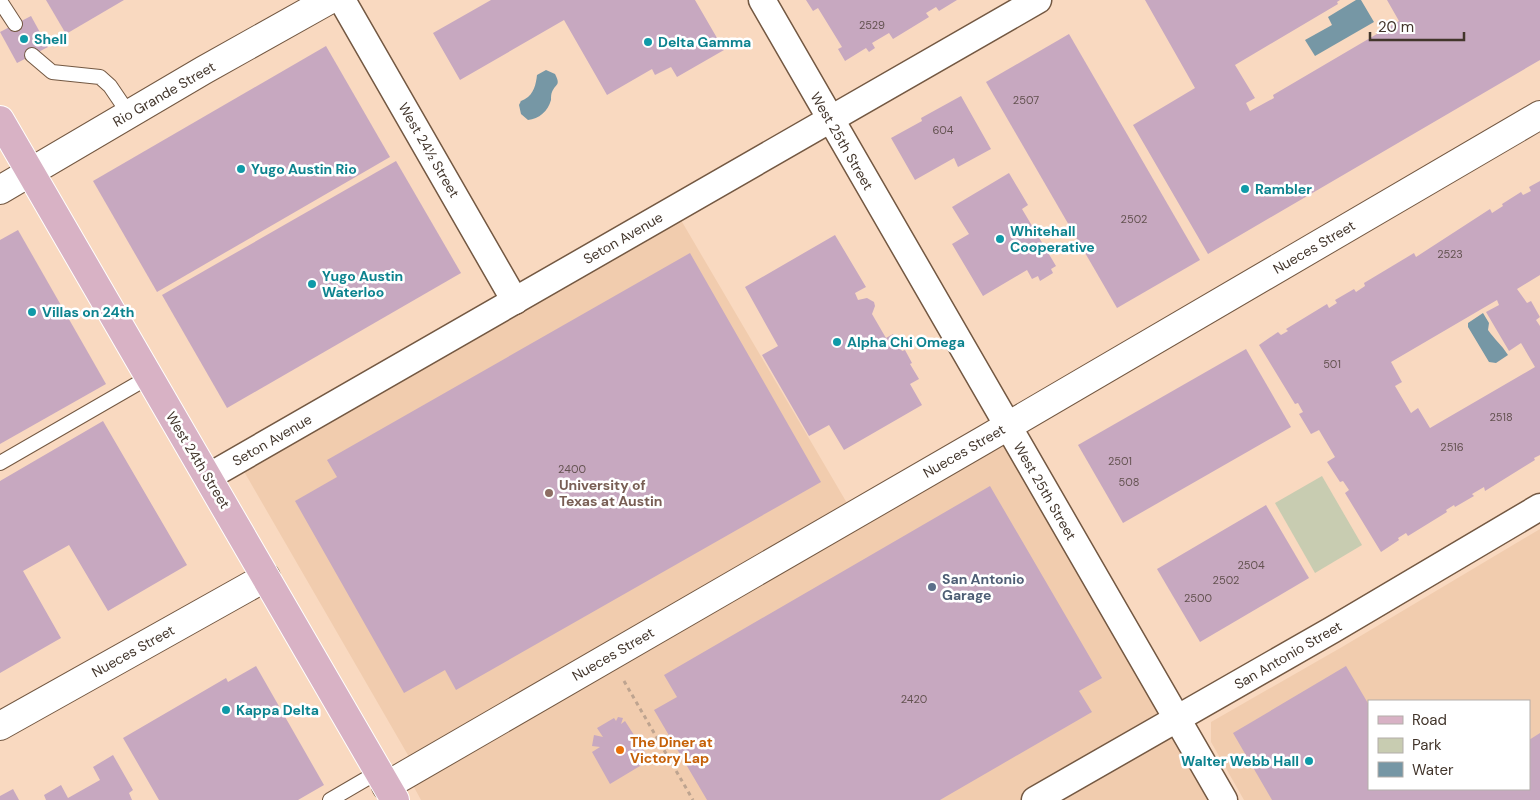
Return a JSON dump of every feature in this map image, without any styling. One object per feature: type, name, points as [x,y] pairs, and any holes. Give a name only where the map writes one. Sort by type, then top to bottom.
[{"type":"main road","name":"West 24th Street","points":[[0,120],[386,786]]},
{"type":"street","name":"Rio Grande Street","points":[[0,190],[329,0]]},
{"type":"street","name":"West 24½ Street","points":[[342,0],[515,301]]},
{"type":"street","name":"West 25th Street","points":[[762,0],[1224,800]]},
{"type":"street","name":"Seton Avenue","points":[[208,477],[1038,0]]},
{"type":"street","name":"Nueces Street","points":[[386,786],[1540,115]]},
{"type":"street","name":"San Antonio Street","points":[[1035,800],[1332,630],[1540,507]]},
{"type":"street","name":"Nueces Street","points":[[0,726],[266,577]]},
{"type":"lane","points":[[0,1],[15,24]]},
{"type":"lane","points":[[32,55],[52,72],[100,77],[110,86],[129,114]]},
{"type":"lane","points":[[0,463],[149,377]]},
{"type":"lane","points":[[330,800],[386,786]]},
{"type":"path","points":[[623,681],[693,800]]},
{"type":"shaded area","name":"University of Texas at Austin","points":[[678,215],[854,515],[1007,426],[1176,719],[1035,800],[421,800],[409,778],[416,769],[242,468]]},
{"type":"shaded area","points":[[1540,529],[1540,800],[1244,800],[1211,742],[1211,722],[1342,647]]},
{"type":"shaded area","points":[[1173,735],[1211,800],[1052,800]]},
{"type":"green space","points":[[1322,476],[1362,545],[1315,573],[1275,503]]},
{"type":"water","points":[[1356,0],[1361,0],[1374,22],[1315,56],[1305,40],[1332,25],[1328,17]]},
{"type":"water","points":[[546,70],[555,74],[558,81],[552,92],[550,104],[539,116],[528,120],[521,114],[519,105],[532,92],[537,75]]},
{"type":"water","points":[[1483,313],[1489,323],[1488,330],[1508,355],[1496,363],[1489,362],[1468,327],[1468,323]]},
{"type":"building","points":[[46,0],[124,0],[66,34]]},
{"type":"building","name":"Delta Gamma","points":[[491,0],[695,0],[724,50],[677,77],[671,67],[655,75],[652,69],[607,95],[564,20],[460,80],[433,33]]},
{"type":"building","points":[[806,0],[957,0],[939,11],[936,7],[926,13],[929,17],[893,39],[889,33],[872,43],[875,48],[869,52],[866,48],[845,61],[838,49],[842,47],[818,8],[813,11]]},
{"type":"building","name":"Rambler","points":[[1145,0],[1340,0],[1337,2],[1338,4],[1235,65],[1255,98],[1246,103],[1250,111],[1274,98],[1273,95],[1399,21],[1387,0],[1540,0],[1540,60],[1208,254],[1133,125],[1195,88]]},
{"type":"building","name":"Shell","points":[[31,16],[48,47],[17,63],[0,32]]},
{"type":"building","points":[[1069,34],[1200,260],[1117,308],[986,82]]},
{"type":"building","name":"Yugo Austin Rio","points":[[326,46],[390,157],[157,292],[93,181]]},
{"type":"building","points":[[961,96],[991,149],[958,167],[954,158],[915,180],[891,138],[922,121],[921,118]]},
{"type":"building","name":"Yugo Austin Waterloo","points":[[396,161],[461,273],[227,408],[162,295]]},
{"type":"building","name":"Whitehall Cooperative","points":[[1009,173],[1028,205],[1022,209],[1056,266],[1051,269],[1053,273],[1040,281],[1038,276],[1032,279],[1027,270],[983,296],[952,244],[969,234],[952,207]]},
{"type":"building","points":[[1540,181],[1540,275],[1517,289],[1527,303],[1531,301],[1540,317],[1536,320],[1540,326],[1540,455],[1485,491],[1484,487],[1472,494],[1474,496],[1455,507],[1454,505],[1446,510],[1447,512],[1408,536],[1406,533],[1381,552],[1345,493],[1349,490],[1343,481],[1340,482],[1327,462],[1335,457],[1319,430],[1311,434],[1299,414],[1303,412],[1298,403],[1295,404],[1259,345],[1278,332],[1281,335],[1288,331],[1286,329],[1327,304],[1329,308],[1337,303],[1335,300],[1354,289],[1356,292],[1365,286],[1364,283],[1414,253],[1416,257],[1490,209],[1492,213],[1521,192],[1523,195],[1531,191],[1529,187]],"holes":[[[1497,300],[1499,305],[1486,312],[1509,351],[1521,343],[1535,367],[1430,428],[1418,408],[1411,413],[1395,386],[1402,382],[1391,362]]]},
{"type":"building","name":"Villas on 24th","points":[[18,230],[106,384],[0,444],[0,240]]},
{"type":"building","name":"Alpha Chi Omega","points":[[835,235],[866,287],[855,293],[858,300],[867,298],[874,302],[875,306],[872,314],[886,338],[893,334],[902,351],[905,350],[912,363],[910,364],[919,379],[910,384],[922,405],[844,450],[829,425],[809,436],[762,355],[778,346],[745,287]]},
{"type":"building","points":[[690,253],[821,482],[456,690],[445,670],[404,693],[295,501],[337,477],[327,460]]},
{"type":"building","points":[[1246,349],[1291,427],[1123,523],[1078,445]]},
{"type":"building","points":[[103,421],[187,565],[108,611],[69,545],[23,571],[61,638],[0,673],[0,481]]},
{"type":"building","name":"San Antonio Garage","points":[[990,486],[1102,678],[1079,691],[1092,712],[940,800],[707,800],[654,710],[677,697],[664,675]]},
{"type":"building","points":[[1266,505],[1309,578],[1200,642],[1157,569]]},
{"type":"building","name":"Kappa Delta","points":[[256,666],[324,785],[298,800],[159,800],[123,738],[226,678],[228,682]]},
{"type":"building","name":"Walter Webb Hall","points":[[1346,666],[1368,703],[1368,790],[1530,790],[1530,739],[1540,733],[1540,800],[1272,800],[1233,733]]},
{"type":"building","name":"The Diner at Victory Lap","points":[[618,717],[623,718],[621,724],[625,721],[650,760],[610,784],[592,752],[600,747],[592,746],[594,735],[603,737],[597,728],[614,718],[616,721]]},
{"type":"building","points":[[113,755],[133,790],[129,793],[132,800],[46,800],[44,795],[61,785],[68,798],[100,780],[93,767]]},
{"type":"building","points":[[13,789],[19,800],[0,800],[0,796]]},
{"type":"place","name":"Shell","points":[[24,39]]},
{"type":"place","name":"Delta Gamma","points":[[648,42]]},
{"type":"place","name":"Yugo Austin Rio","points":[[241,169]]},
{"type":"place","name":"Rambler","points":[[1245,189]]},
{"type":"place","name":"Whitehall Cooperative","points":[[1000,239]]},
{"type":"place","name":"Yugo Austin Waterloo","points":[[312,284]]},
{"type":"place","name":"Villas on 24th","points":[[32,312]]},
{"type":"place","name":"Alpha Chi Omega","points":[[837,342]]},
{"type":"place","name":"University of Texas at Austin","points":[[549,493]]},
{"type":"place","name":"San Antonio Garage","points":[[932,587]]},
{"type":"place","name":"Kappa Delta","points":[[226,710]]},
{"type":"place","name":"The Diner at Victory Lap","points":[[620,750]]},
{"type":"place","name":"Walter Webb Hall","points":[[1309,761]]}]
